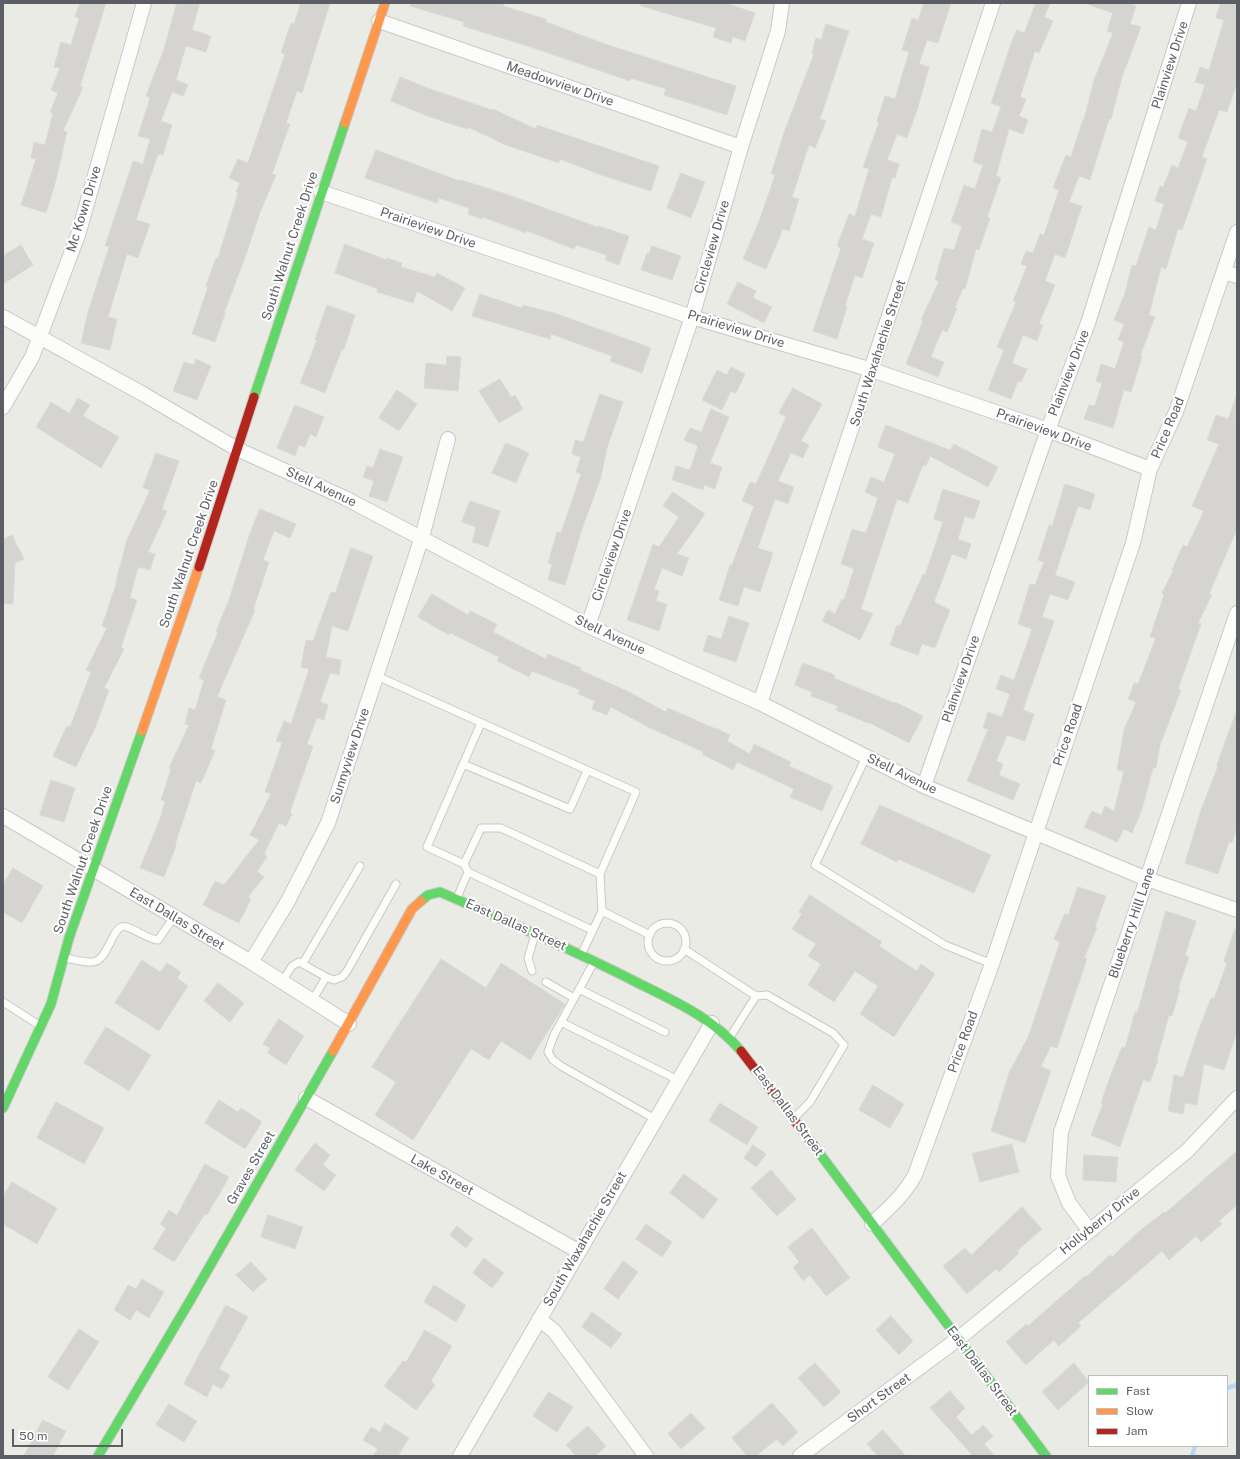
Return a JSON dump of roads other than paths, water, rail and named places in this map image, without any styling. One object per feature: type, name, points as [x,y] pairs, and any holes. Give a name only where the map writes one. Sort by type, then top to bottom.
[{"type":"street","name":"Mc Kown Drive","points":[[3,407],[29,363],[40,338],[78,235],[144,3]]},
{"type":"street","name":"South Walnut Creek Drive","points":[[3,1108],[51,1004],[64,958],[93,870],[190,593],[238,450],[320,192],[385,3]]},
{"type":"street","name":"Circleview Drive","points":[[588,626],[692,317],[741,147],[778,31],[782,3]]},
{"type":"street","name":"South Waxahachie Street","points":[[760,703],[993,3]]},
{"type":"street","name":"Plainview Drive","points":[[924,786],[1048,430],[1088,323],[1189,3]]},
{"type":"street","name":"Meadowview Drive","points":[[379,21],[741,147]]},
{"type":"street","name":"Prairieview Drive","points":[[320,192],[692,317],[872,370],[1048,430],[1150,469]]},
{"type":"street","name":"Price Road","points":[[872,1224],[908,1189],[915,1175],[992,964],[1034,833],[1133,543],[1150,469],[1176,412],[1230,274],[1237,232]]},
{"type":"street","name":"Stell Avenue","points":[[3,317],[143,394],[238,450],[345,498],[422,537],[588,626],[760,703],[924,786],[1034,833],[1147,878],[1237,910]]},
{"type":"street","name":"Sunnyview Drive","points":[[250,962],[288,901],[328,823],[422,537],[448,439]]},
{"type":"street","name":"Blueberry Hill Lane","points":[[1089,1230],[1069,1203],[1058,1176],[1061,1132],[1237,613]]},
{"type":"street","name":"East Dallas Street","points":[[3,816],[250,962],[349,1024]]},
{"type":"street","name":"East Dallas Street","points":[[428,894],[440,892],[581,954],[689,1009],[712,1023],[730,1038],[755,1067],[1046,1456]]},
{"type":"street","name":"Graves Street","points":[[98,1456],[191,1299],[349,1024],[412,910],[428,894]]},
{"type":"street","name":"South Waxahachie Street","points":[[460,1456],[712,1023]]},
{"type":"street","name":"Lake Street","points":[[306,1098],[578,1251]]},
{"type":"street","name":"Hollyberry Drive","points":[[958,1339],[1187,1151],[1237,1098]]},
{"type":"street","points":[[539,1319],[554,1332],[646,1456]]},
{"type":"street","name":"Short Street","points":[[800,1456],[958,1339]]},
{"type":"lane","points":[[377,676],[636,792],[600,874],[602,911],[581,954]]},
{"type":"lane","points":[[481,723],[427,847],[464,864],[468,872],[592,930]]},
{"type":"lane","points":[[866,757],[816,865],[945,945],[992,964]]},
{"type":"lane","points":[[463,764],[570,809],[587,771]]},
{"type":"lane","points":[[464,864],[481,828],[501,828],[600,874]]},
{"type":"lane","points":[[303,963],[360,866]]},
{"type":"lane","points":[[457,899],[468,872]]},
{"type":"lane","points":[[282,982],[295,963],[303,963],[326,977],[334,980],[342,977],[396,884]]},
{"type":"lane","points":[[602,911],[650,935]]},
{"type":"lane","points":[[64,958],[97,962],[103,957],[116,931],[121,927],[126,926],[145,937],[158,940],[174,917]]},
{"type":"lane","points":[[664,923],[677,926],[685,937],[684,949],[677,958],[665,961],[659,960],[650,952],[648,946],[650,935],[653,929],[664,923]]},
{"type":"lane","points":[[532,971],[528,958],[535,933]]},
{"type":"lane","points":[[684,949],[756,996],[767,995],[833,1033],[844,1045],[810,1102],[793,1119]]},
{"type":"lane","points":[[595,961],[561,1022],[548,1052],[553,1060],[655,1119]]},
{"type":"lane","points":[[312,1001],[326,977]]},
{"type":"lane","points":[[546,982],[574,998]]},
{"type":"lane","points":[[579,990],[665,1032]]},
{"type":"lane","points":[[730,1038],[756,996]]},
{"type":"lane","points":[[3,1002],[41,1026]]},
{"type":"lane","points":[[561,1022],[678,1080]]},
{"type":"waterway","points":[[1228,1388],[1237,1385]]},
{"type":"waterway","points":[[1192,1456],[1195,1447]]}]
